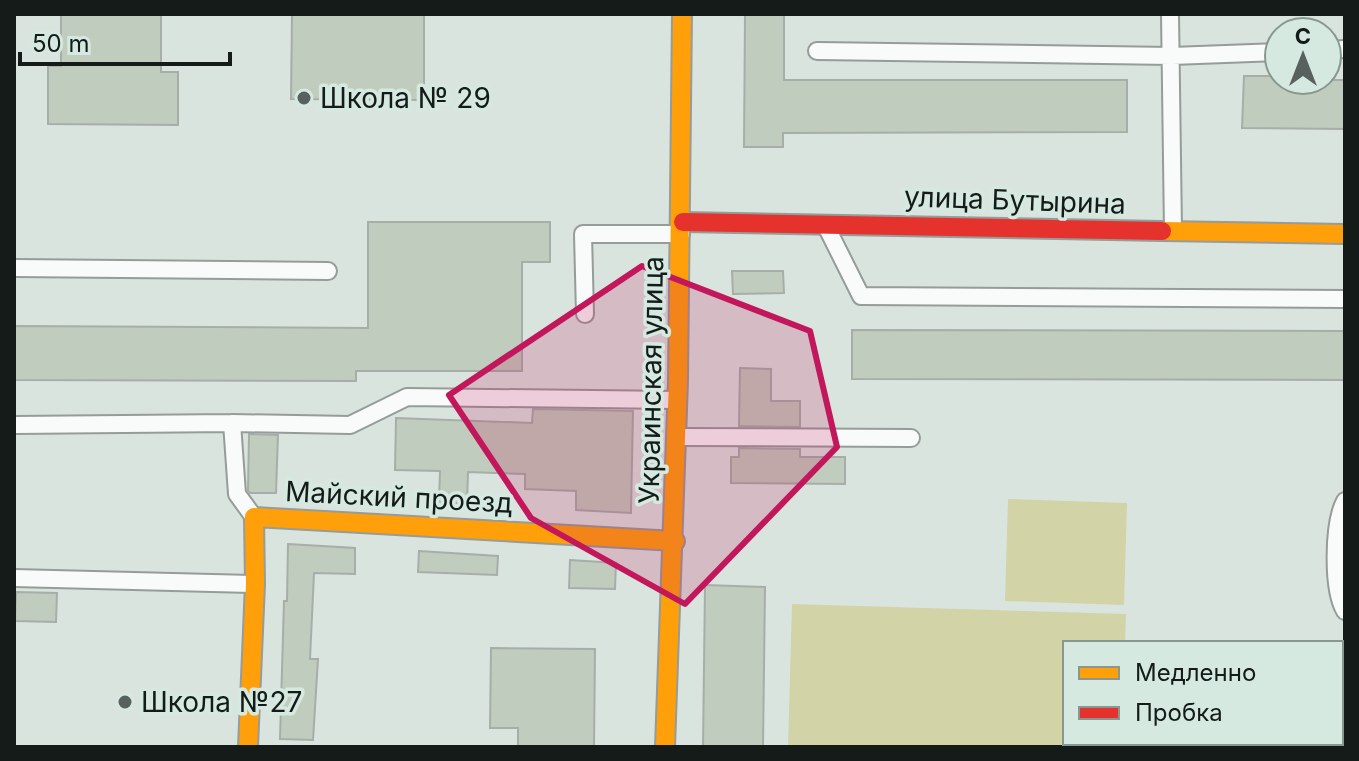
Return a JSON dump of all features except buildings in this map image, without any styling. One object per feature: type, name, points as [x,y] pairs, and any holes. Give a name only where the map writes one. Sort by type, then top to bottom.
[{"type":"street","name":"Украинская улица","points":[[665,747],[675,541],[683,228],[682,14]]},
{"type":"street","name":"улица Бутырина","points":[[683,228],[824,223],[1173,233],[1345,234]]},
{"type":"street","name":"Майский проезд","points":[[248,747],[255,584],[254,517],[675,541]]},
{"type":"lane","points":[[1170,14],[1173,233]]},
{"type":"lane","points":[[817,51],[1172,56],[1263,53]]},
{"type":"lane","points":[[824,223],[861,296],[1345,299]]},
{"type":"lane","points":[[585,314],[583,234],[683,228]]},
{"type":"lane","points":[[14,268],[328,271]]},
{"type":"lane","points":[[14,425],[350,425],[407,397],[679,400]]},
{"type":"lane","points":[[232,423],[237,494],[254,517]]},
{"type":"lane","points":[[678,437],[911,438]]},
{"type":"lane","points":[[1345,501],[1336,531],[1339,596],[1345,611]]},
{"type":"lane","points":[[14,578],[255,584]]},
{"type":"highlighted area","points":[[642,266],[810,331],[837,447],[685,604],[531,518],[449,395]]},
{"type":"green space","points":[[1008,499],[1127,503],[1124,605],[1005,601]]},
{"type":"green space","points":[[792,604],[1126,614],[1125,641],[1063,641],[1063,745],[1122,747],[788,747]]},
{"type":"traffic: slow","points":[[665,747],[678,381],[682,14]]},
{"type":"traffic: slow","points":[[1162,231],[1345,234]]},
{"type":"traffic: slow","points":[[248,747],[255,584],[254,517],[675,541]]},
{"type":"traffic: jam","points":[[683,222],[1162,231]]},
{"type":"place","name":"Школа № 29","points":[[304,98]]},
{"type":"place","name":"Школа №27","points":[[125,702]]}]
